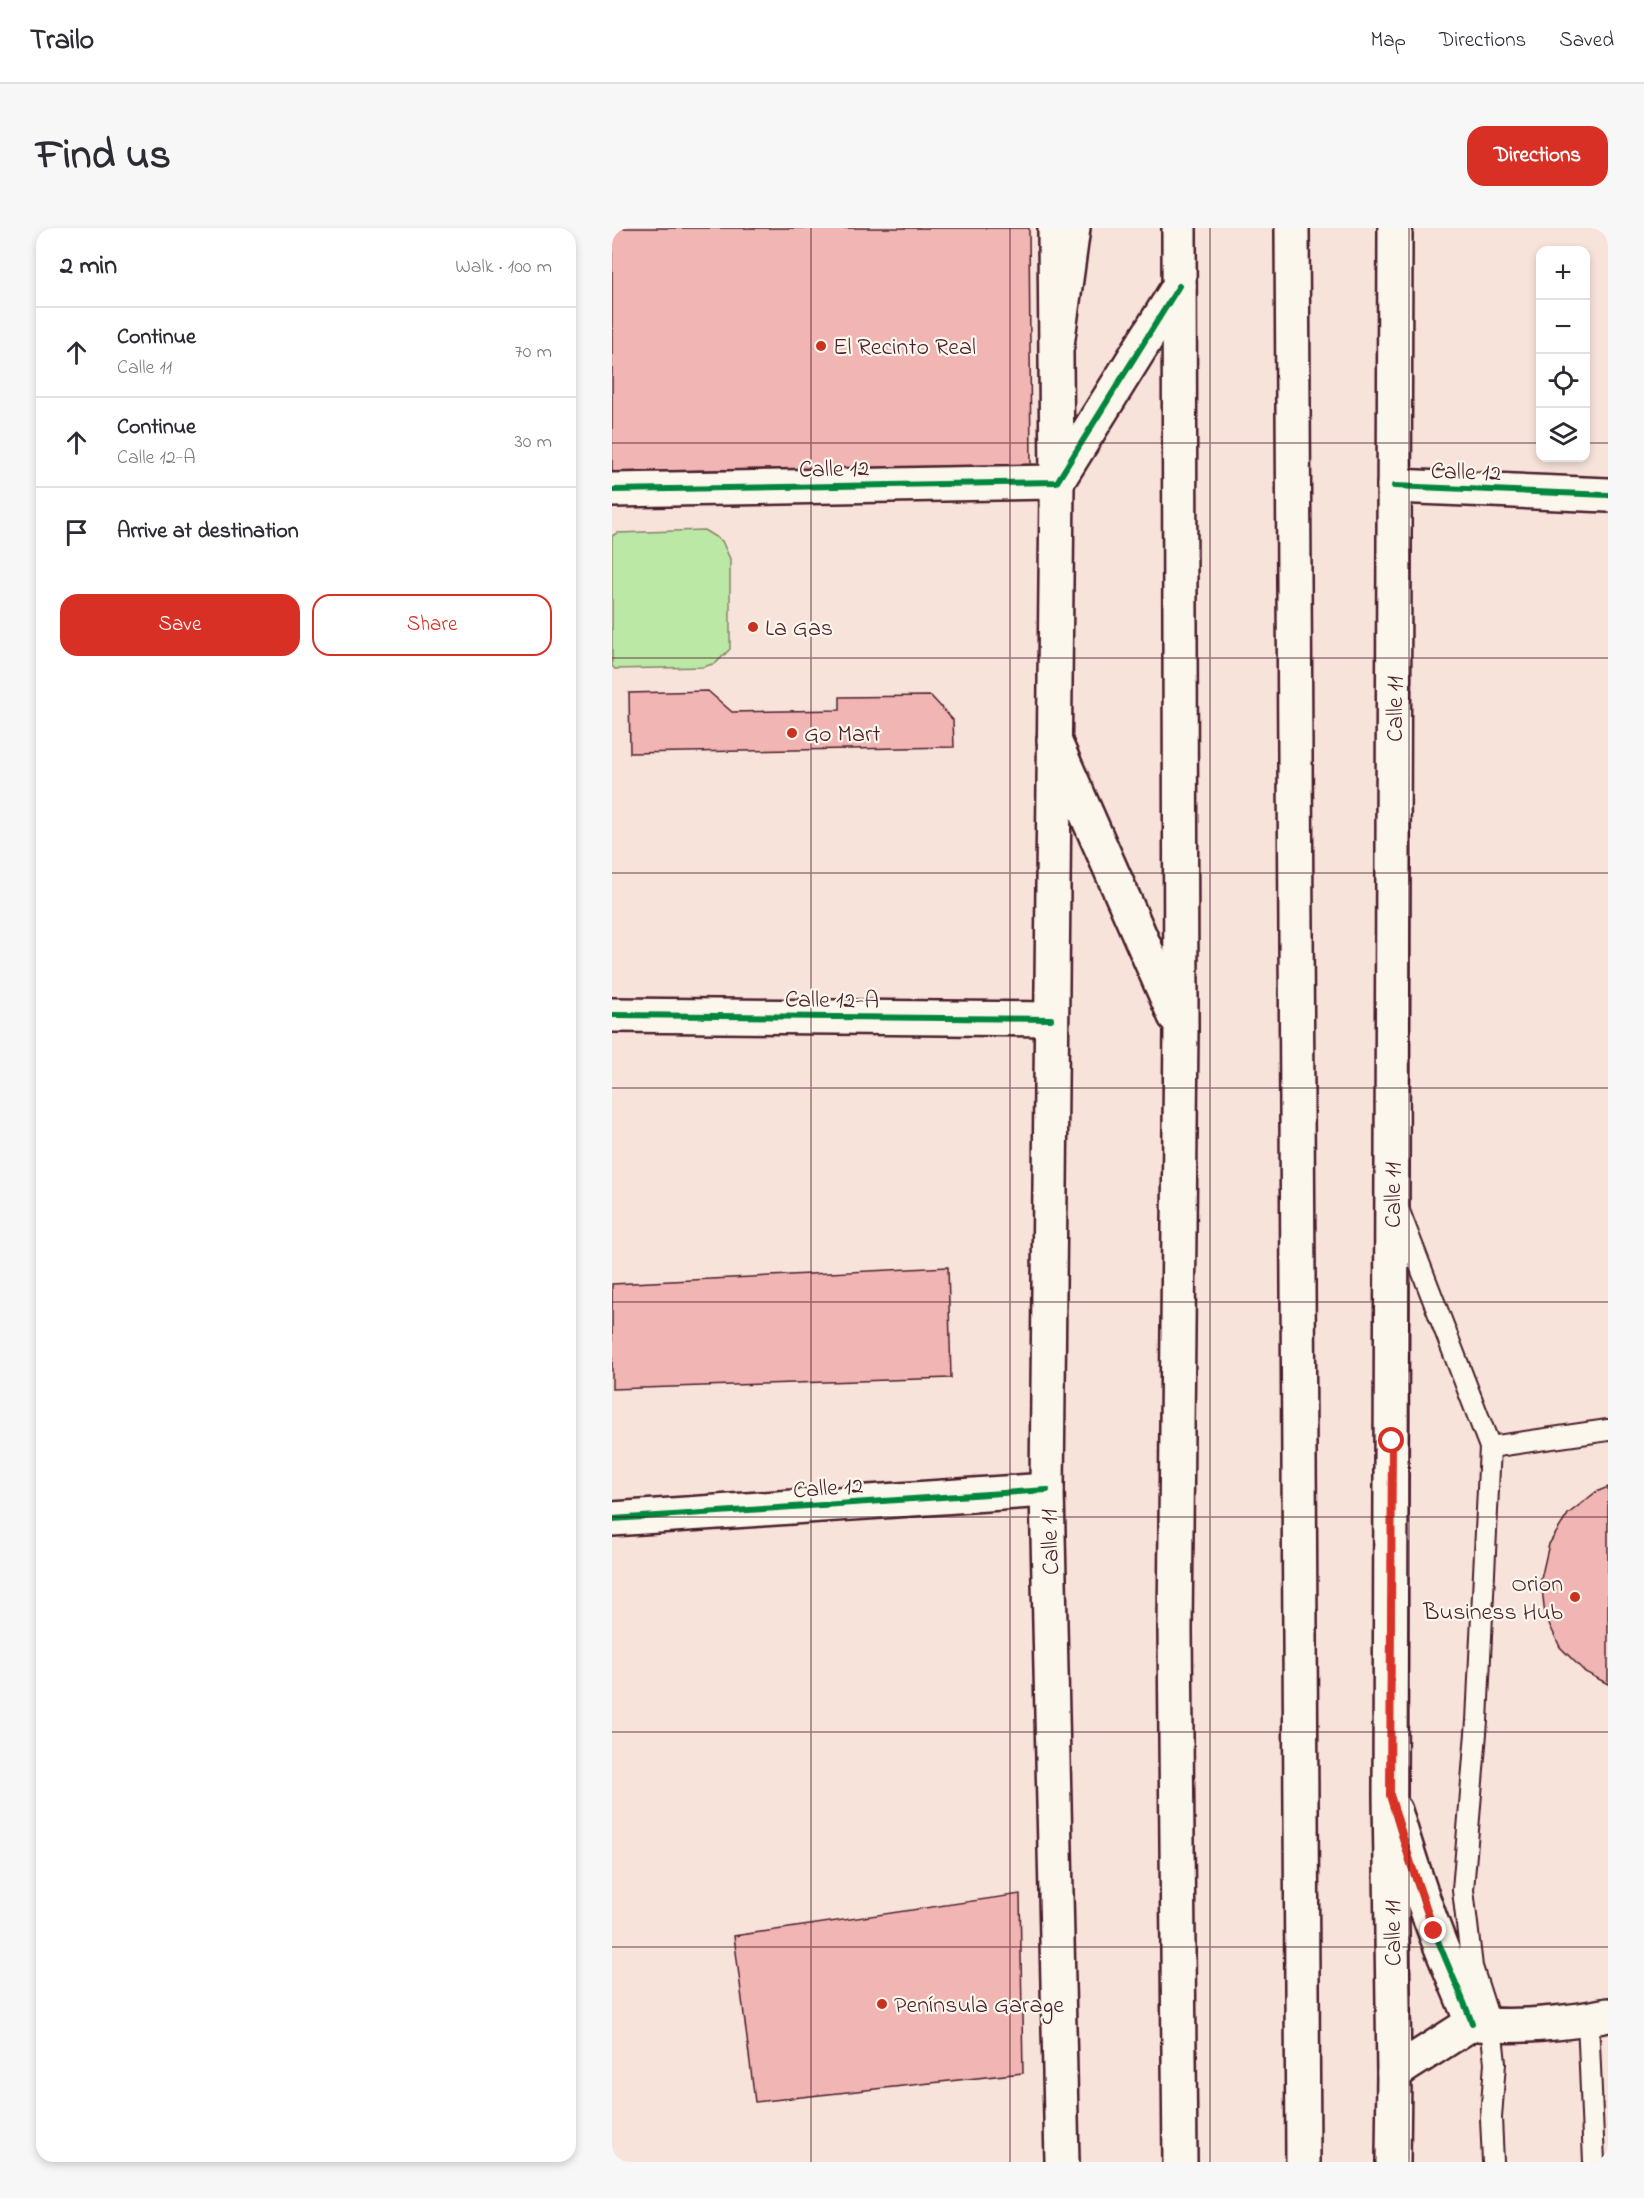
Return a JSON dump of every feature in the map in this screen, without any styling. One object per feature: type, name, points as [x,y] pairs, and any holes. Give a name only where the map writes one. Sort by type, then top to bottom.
[{"type":"main road","points":[[1055,228],[1057,345]]},
{"type":"main road","points":[[1057,345],[1073,228]]},
{"type":"main road","points":[[1179,228],[1181,1029],[1175,1617],[1180,2162]]},
{"type":"main road","points":[[1292,228],[1303,2162]]},
{"type":"main road","name":"Calle 11","points":[[1393,2162],[1390,1795],[1395,228]]},
{"type":"main road","points":[[1057,482],[1179,286]]},
{"type":"main road","name":"Calle 11","points":[[1057,345],[1047,1490],[1062,2162]]},
{"type":"main road","name":"Calle 12","points":[[612,490],[1057,482]]},
{"type":"main road","name":"Calle 12","points":[[1394,486],[1608,495]]},
{"type":"main road","points":[[1054,740],[1181,1029]]},
{"type":"main road","name":"Calle 12-A","points":[[612,1015],[1051,1019]]},
{"type":"main road","name":"Calle 12","points":[[612,1519],[1047,1490]]},
{"type":"main road","points":[[1390,1795],[1414,1876],[1434,1931],[1481,2025]]},
{"type":"main road","points":[[1394,2073],[1481,2025],[1598,2017]]},
{"type":"lane","points":[[1392,1194],[1490,1447],[1477,1721],[1463,1890],[1481,2025],[1495,2063],[1491,2118],[1493,2162]]},
{"type":"lane","points":[[1490,1447],[1608,1430]]},
{"type":"lane","points":[[1594,2162],[1598,2017]]},
{"type":"green space","points":[[704,530],[722,541],[730,559],[730,649],[716,663],[703,667],[615,669],[612,666],[612,536],[617,533]]},
{"type":"building","name":"El Recinto Real","points":[[612,228],[1029,228],[1031,465],[612,472]]},
{"type":"building","name":"Go Mart","points":[[708,691],[732,712],[840,710],[840,697],[931,696],[953,720],[954,747],[630,753],[629,693]]},
{"type":"building","points":[[948,1267],[951,1378],[612,1389],[612,1284]]},
{"type":"building","name":"Orion Business Hub","points":[[1608,1487],[1608,1684],[1585,1672],[1560,1647],[1545,1615],[1541,1579],[1549,1544],[1568,1514],[1596,1492]]},
{"type":"building","name":"Península Garage","points":[[1020,1894],[1023,2073],[755,2102],[734,1936]]},
{"type":"cycle path","points":[[612,490],[1057,482],[1179,286]]},
{"type":"cycle path","points":[[1394,486],[1608,495]]},
{"type":"cycle path","points":[[612,1015],[1051,1019]]},
{"type":"cycle path","points":[[612,1519],[1047,1490]]},
{"type":"cycle path","points":[[1390,1795],[1433,1928],[1472,2023]]},
{"type":"place","name":"El Recinto Real","points":[[821,346]]},
{"type":"place","name":"La Gas","points":[[753,627]]},
{"type":"place","name":"Go Mart","points":[[792,733]]},
{"type":"place","name":"Orion Business Hub","points":[[1575,1597]]},
{"type":"place","name":"Península Garage","points":[[882,2004]]},
{"type":"route","points":[[1392,1441],[1390,1795],[1434,1931]]}]
